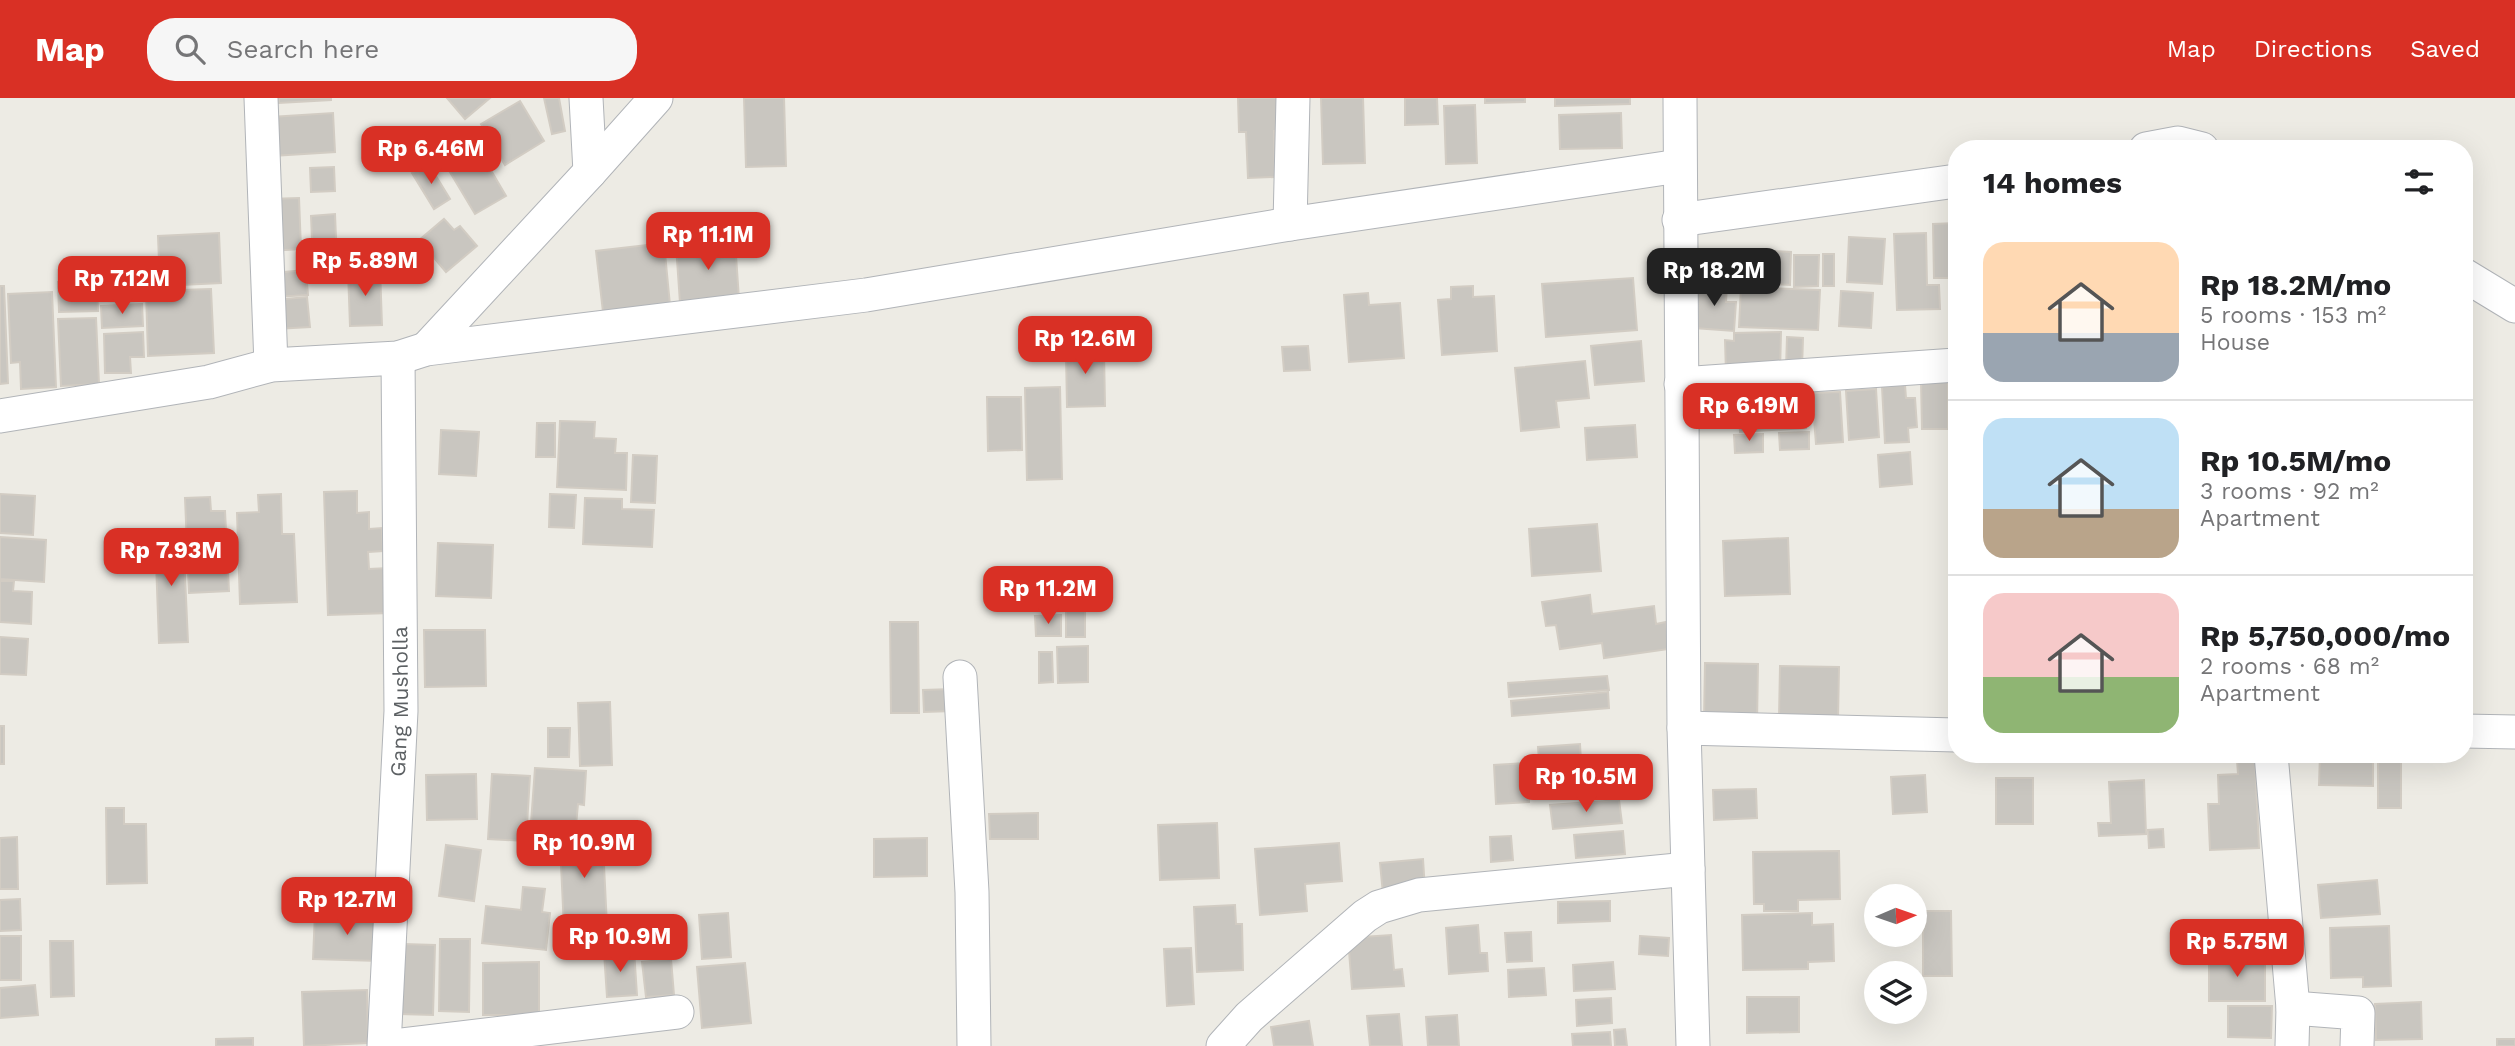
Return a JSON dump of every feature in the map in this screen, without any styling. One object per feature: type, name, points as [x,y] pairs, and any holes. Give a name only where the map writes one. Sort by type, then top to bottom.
[{"type":"street","points":[[261,98],[271,365]]},
{"type":"street","points":[[586,98],[590,172]]},
{"type":"street","points":[[412,354],[590,172],[656,98]]},
{"type":"street","points":[[1290,224],[1293,98]]},
{"type":"street","points":[[1680,98],[1681,384],[1691,728],[1688,869],[1693,1046]]},
{"type":"street","points":[[0,416],[209,382],[271,365],[412,354],[866,295],[1290,224],[1679,166]]},
{"type":"street","points":[[1679,220],[1948,182]]},
{"type":"street","points":[[2473,280],[2515,306]]},
{"type":"street","name":"Gang Musholla","points":[[384,1046],[401,711],[412,354]]},
{"type":"street","points":[[1681,384],[1948,366]]},
{"type":"street","points":[[960,677],[972,892],[974,1046]]},
{"type":"street","points":[[1691,728],[1948,736]]},
{"type":"street","points":[[2473,732],[2515,732]]},
{"type":"street","points":[[2272,763],[2293,1008],[2292,1046]]},
{"type":"street","points":[[1223,1046],[1249,1017],[1379,907],[1419,895],[1688,869]]},
{"type":"street","points":[[2293,1008],[2358,1013],[2357,1046]]},
{"type":"street","points":[[394,1046],[677,1012]]},
{"type":"building","points":[[279,98],[331,98],[331,100],[279,103]]},
{"type":"building","points":[[447,98],[490,98],[465,119]]},
{"type":"building","points":[[544,98],[559,98],[565,131],[552,134]]},
{"type":"building","points":[[744,98],[784,98],[786,166],[746,167]]},
{"type":"building","points":[[1238,98],[1281,98],[1282,131],[1274,131],[1275,177],[1248,178],[1246,132],[1239,132]]},
{"type":"building","points":[[1321,98],[1363,98],[1365,163],[1323,164]]},
{"type":"building","points":[[1405,98],[1437,98],[1438,124],[1405,125]]},
{"type":"building","points":[[1485,98],[1525,98],[1525,102],[1485,103]]},
{"type":"building","points":[[1555,98],[1630,98],[1630,104],[1555,106]]},
{"type":"building","points":[[520,101],[544,141],[505,165],[481,124]]},
{"type":"building","points":[[1475,105],[1477,163],[1446,164],[1444,106]]},
{"type":"building","points":[[333,113],[335,152],[273,156],[271,117]]},
{"type":"building","points":[[1621,113],[1622,148],[1560,149],[1559,115]]},
{"type":"building","points":[[469,133],[506,196],[475,214],[438,152]]},
{"type":"building","points":[[428,163],[450,199],[434,209],[412,173]]},
{"type":"building","points":[[334,167],[335,191],[311,192],[310,168]]},
{"type":"building","points":[[299,198],[301,249],[270,251],[268,199]]},
{"type":"building","points":[[335,214],[337,262],[313,263],[311,216]]},
{"type":"building","points":[[444,219],[454,230],[460,226],[477,246],[446,272],[419,240]]},
{"type":"building","points":[[1948,223],[1948,278],[1934,278],[1933,224]]},
{"type":"building","points":[[219,233],[221,283],[160,286],[158,236]]},
{"type":"building","points":[[1926,233],[1927,285],[1939,285],[1940,309],[1897,310],[1894,234]]},
{"type":"building","points":[[1849,237],[1885,239],[1882,284],[1847,282]]},
{"type":"building","points":[[735,241],[739,299],[680,303],[676,245]]},
{"type":"building","points":[[664,243],[670,305],[603,312],[596,251]]},
{"type":"building","points":[[1754,250],[1791,252],[1790,285],[1752,283]]},
{"type":"building","points":[[1823,254],[1834,254],[1834,286],[1823,286]]},
{"type":"building","points":[[1794,255],[1819,255],[1818,286],[1794,287]]},
{"type":"building","points":[[77,264],[96,264],[98,311],[59,312],[58,282],[78,280]]},
{"type":"building","points":[[380,269],[382,325],[350,326],[348,270]]},
{"type":"building","points":[[306,270],[308,295],[274,297],[272,273]]},
{"type":"building","points":[[1633,278],[1637,330],[1546,337],[1542,284]]},
{"type":"building","points":[[1697,283],[1727,285],[1726,302],[1736,302],[1734,331],[1694,328]]},
{"type":"building","points":[[0,286],[4,286],[8,383],[0,384]]},
{"type":"building","points":[[1473,286],[1473,297],[1494,296],[1497,351],[1442,355],[1438,300],[1451,299],[1451,287]]},
{"type":"building","points":[[1741,287],[1820,290],[1818,330],[1739,327]]},
{"type":"building","points":[[211,289],[214,353],[148,356],[146,291]]},
{"type":"building","points":[[1841,291],[1873,293],[1871,328],[1839,326]]},
{"type":"building","points":[[52,292],[56,387],[21,389],[20,362],[11,363],[8,294]]},
{"type":"building","points":[[1368,293],[1369,305],[1400,303],[1404,358],[1349,362],[1344,295]]},
{"type":"building","points":[[307,297],[310,327],[276,329],[274,300]]},
{"type":"building","points":[[142,304],[143,326],[102,328],[101,306]]},
{"type":"building","points":[[96,318],[99,384],[61,386],[58,319]]},
{"type":"building","points":[[143,332],[144,357],[130,357],[131,373],[105,373],[104,334]]},
{"type":"building","points":[[1781,332],[1780,373],[1726,373],[1725,340],[1734,341],[1734,333]]},
{"type":"building","points":[[1787,337],[1803,338],[1802,369],[1786,369]]},
{"type":"building","points":[[1075,341],[1094,341],[1095,352],[1104,352],[1105,406],[1067,407],[1066,353],[1075,352]]},
{"type":"building","points":[[1641,341],[1644,381],[1595,385],[1591,346]]},
{"type":"building","points":[[1308,346],[1310,370],[1284,371],[1282,347]]},
{"type":"building","points":[[1585,361],[1589,398],[1556,401],[1559,427],[1521,431],[1515,368]]},
{"type":"building","points":[[1921,381],[1948,381],[1948,429],[1922,429]]},
{"type":"building","points":[[1905,385],[1906,398],[1915,398],[1917,427],[1908,428],[1909,442],[1885,443],[1882,387]]},
{"type":"building","points":[[1060,387],[1062,479],[1027,480],[1025,388]]},
{"type":"building","points":[[1876,389],[1879,437],[1849,440],[1846,391]]},
{"type":"building","points":[[1803,390],[1806,428],[1740,432],[1738,394]]},
{"type":"building","points":[[1840,392],[1843,442],[1816,444],[1812,393]]},
{"type":"building","points":[[1730,396],[1732,417],[1706,419],[1704,398]]},
{"type":"building","points":[[987,397],[1021,397],[1022,450],[988,451]]},
{"type":"building","points":[[560,421],[595,422],[594,438],[616,439],[615,453],[627,453],[626,490],[557,487]]},
{"type":"building","points":[[537,423],[555,423],[555,457],[536,457]]},
{"type":"building","points":[[1635,425],[1637,457],[1587,460],[1585,428]]},
{"type":"building","points":[[441,430],[479,432],[476,476],[439,474]]},
{"type":"building","points":[[1809,432],[1809,449],[1780,450],[1779,433]]},
{"type":"building","points":[[1763,434],[1763,452],[1735,453],[1734,435]]},
{"type":"building","points":[[1910,452],[1912,484],[1880,487],[1878,455]]},
{"type":"building","points":[[633,455],[657,456],[655,503],[631,502]]},
{"type":"building","points":[[357,491],[357,513],[369,512],[369,529],[382,528],[383,551],[368,552],[369,569],[388,568],[390,613],[328,615],[324,492]]},
{"type":"building","points":[[0,494],[35,496],[33,535],[0,533]]},
{"type":"building","points":[[281,494],[282,534],[294,534],[297,602],[240,604],[237,513],[259,512],[258,495]]},
{"type":"building","points":[[550,494],[576,495],[574,528],[549,527]]},
{"type":"building","points":[[210,497],[211,511],[225,511],[229,591],[189,593],[185,498]]},
{"type":"building","points":[[585,498],[622,499],[622,509],[654,510],[652,547],[583,544]]},
{"type":"building","points":[[1597,524],[1601,571],[1532,576],[1529,529]]},
{"type":"building","points":[[183,532],[188,642],[159,643],[155,533]]},
{"type":"building","points":[[0,537],[46,540],[44,582],[0,579]]},
{"type":"building","points":[[1788,538],[1790,594],[1725,596],[1723,541]]},
{"type":"building","points":[[438,543],[493,545],[491,598],[436,596]]},
{"type":"building","points":[[0,581],[14,581],[13,591],[32,592],[31,624],[0,622]]},
{"type":"building","points":[[1590,595],[1592,614],[1654,606],[1656,624],[1666,622],[1669,649],[1604,658],[1602,643],[1560,649],[1556,625],[1546,626],[1542,602]]},
{"type":"building","points":[[1066,601],[1085,601],[1085,637],[1066,637]]},
{"type":"building","points":[[1061,615],[1061,636],[1036,636],[1035,616]]},
{"type":"building","points":[[890,622],[918,622],[919,713],[891,713]]},
{"type":"building","points":[[424,630],[485,630],[486,686],[425,687]]},
{"type":"building","points":[[0,637],[28,639],[26,675],[0,674]]},
{"type":"building","points":[[1088,646],[1088,682],[1058,683],[1057,647]]},
{"type":"building","points":[[1039,652],[1052,652],[1053,682],[1039,683]]},
{"type":"building","points":[[1705,663],[1758,664],[1757,723],[1704,721]]},
{"type":"building","points":[[1780,666],[1839,667],[1838,719],[1779,719]]},
{"type":"building","points":[[1607,676],[1609,690],[1509,697],[1508,683]]},
{"type":"building","points":[[953,689],[953,711],[924,712],[923,690]]},
{"type":"building","points":[[1608,692],[1609,708],[1512,716],[1511,701]]},
{"type":"building","points":[[610,702],[612,765],[580,766],[578,703]]},
{"type":"building","points":[[0,726],[4,726],[4,764],[0,764]]},
{"type":"building","points":[[548,728],[570,728],[569,757],[548,757]]},
{"type":"building","points":[[1580,744],[1581,762],[1627,758],[1628,775],[1618,776],[1619,792],[1542,798],[1538,747]]},
{"type":"building","points":[[1527,763],[1529,802],[1496,804],[1494,765]]},
{"type":"building","points":[[2237,763],[2255,763],[2259,848],[2210,850],[2208,804],[2219,804],[2218,775],[2238,774]]},
{"type":"building","points":[[2320,763],[2373,763],[2373,786],[2319,785]]},
{"type":"building","points":[[2378,763],[2401,763],[2401,808],[2378,808]]},
{"type":"building","points":[[535,768],[586,771],[584,805],[578,804],[576,826],[531,823]]},
{"type":"building","points":[[476,774],[477,819],[427,820],[426,775]]},
{"type":"building","points":[[492,774],[530,776],[526,841],[488,839]]},
{"type":"building","points":[[1925,775],[1927,812],[1893,814],[1891,777]]},
{"type":"building","points":[[1996,778],[2033,778],[2033,824],[1996,824]]},
{"type":"building","points":[[2144,780],[2146,834],[2099,836],[2098,823],[2111,823],[2109,782]]},
{"type":"building","points":[[1756,789],[1757,818],[1714,820],[1713,790]]},
{"type":"building","points":[[1619,800],[1622,823],[1553,829],[1550,805]]},
{"type":"building","points":[[106,808],[124,808],[124,824],[146,824],[147,883],[107,884]]},
{"type":"building","points":[[1038,813],[1038,839],[990,839],[989,814]]},
{"type":"building","points":[[1217,823],[1219,878],[1160,880],[1158,825]]},
{"type":"building","points":[[602,825],[607,926],[564,929],[560,843],[580,842],[580,826]]},
{"type":"building","points":[[2163,829],[2164,847],[2149,848],[2148,830]]},
{"type":"building","points":[[1623,831],[1625,854],[1576,858],[1574,835]]},
{"type":"building","points":[[1511,836],[1513,860],[1491,862],[1490,837]]},
{"type":"building","points":[[17,837],[18,889],[0,889],[0,838]]},
{"type":"building","points":[[927,838],[927,876],[874,877],[874,839]]},
{"type":"building","points":[[1339,843],[1342,881],[1305,884],[1307,911],[1260,915],[1255,849]]},
{"type":"building","points":[[446,845],[481,850],[474,901],[439,896]]},
{"type":"building","points":[[1839,851],[1840,899],[1798,900],[1798,911],[1764,911],[1764,904],[1754,904],[1753,852]]},
{"type":"building","points":[[1423,859],[1425,890],[1383,894],[1380,863]]},
{"type":"building","points":[[2377,880],[2380,914],[2321,918],[2318,885]]},
{"type":"building","points":[[523,887],[545,889],[542,912],[550,913],[546,950],[482,943],[486,906],[521,910]]},
{"type":"building","points":[[20,899],[21,930],[0,931],[0,900]]},
{"type":"building","points":[[1610,901],[1610,921],[1558,923],[1558,902]]},
{"type":"building","points":[[1235,905],[1236,924],[1242,924],[1243,970],[1197,972],[1194,907]]},
{"type":"building","points":[[1927,911],[1951,911],[1952,976],[1927,976],[1927,961],[1923,961],[1923,947],[1927,947]]},
{"type":"building","points":[[315,913],[380,915],[379,961],[313,959]]},
{"type":"building","points":[[728,913],[731,957],[702,959],[699,915]]},
{"type":"building","points":[[1812,913],[1812,925],[1833,924],[1834,961],[1808,962],[1808,969],[1743,970],[1742,915]]},
{"type":"building","points":[[1478,925],[1480,953],[1487,953],[1488,971],[1449,974],[1446,928]]},
{"type":"building","points":[[2389,926],[2391,986],[2363,987],[2363,977],[2331,978],[2330,928]]},
{"type":"building","points":[[1531,932],[1532,961],[1507,962],[1505,933]]},
{"type":"building","points":[[1391,935],[1394,970],[1402,969],[1404,986],[1352,989],[1348,938]]},
{"type":"building","points":[[0,936],[21,936],[21,980],[0,980]]},
{"type":"building","points":[[1640,936],[1669,938],[1668,956],[1639,954]]},
{"type":"building","points":[[440,939],[470,939],[469,1012],[439,1011]]},
{"type":"building","points":[[50,941],[73,941],[74,996],[51,997]]},
{"type":"building","points":[[403,944],[435,945],[433,1015],[400,1014]]},
{"type":"building","points":[[1191,948],[1194,1004],[1167,1006],[1164,949]]},
{"type":"building","points":[[634,950],[637,995],[607,997],[604,952]]},
{"type":"building","points":[[2265,956],[2265,1001],[2209,1001],[2209,957]]},
{"type":"building","points":[[671,959],[674,995],[646,997],[642,962]]},
{"type":"building","points":[[539,962],[539,1015],[483,1015],[483,963]]},
{"type":"building","points":[[1613,962],[1615,989],[1574,991],[1573,965]]},
{"type":"building","points":[[745,963],[751,1023],[702,1028],[697,967]]},
{"type":"building","points":[[1544,968],[1546,995],[1509,997],[1508,970]]},
{"type":"building","points":[[35,985],[38,1015],[0,1018],[0,988]]},
{"type":"building","points":[[367,990],[368,1043],[304,1046],[302,992]]},
{"type":"building","points":[[1747,997],[1799,997],[1799,1032],[1747,1033]]},
{"type":"building","points":[[1611,998],[1612,1023],[1577,1026],[1576,1000]]},
{"type":"building","points":[[2421,1002],[2422,1039],[2376,1040],[2375,1004]]},
{"type":"building","points":[[2228,1006],[2272,1006],[2271,1038],[2228,1037]]},
{"type":"building","points":[[1399,1014],[1402,1046],[1370,1046],[1367,1016]]},
{"type":"building","points":[[1457,1015],[1459,1046],[1428,1046],[1426,1017]]},
{"type":"building","points":[[1309,1021],[1313,1046],[1274,1046],[1271,1027]]},
{"type":"building","points":[[1625,1029],[1627,1046],[1615,1046],[1614,1030]]},
{"type":"building","points":[[1610,1032],[1611,1046],[1573,1046],[1572,1034]]},
{"type":"building","points":[[253,1038],[253,1046],[216,1046],[216,1039]]},
{"type":"building","points":[[2497,1039],[2515,1039],[2515,1046],[2497,1046]]}]
